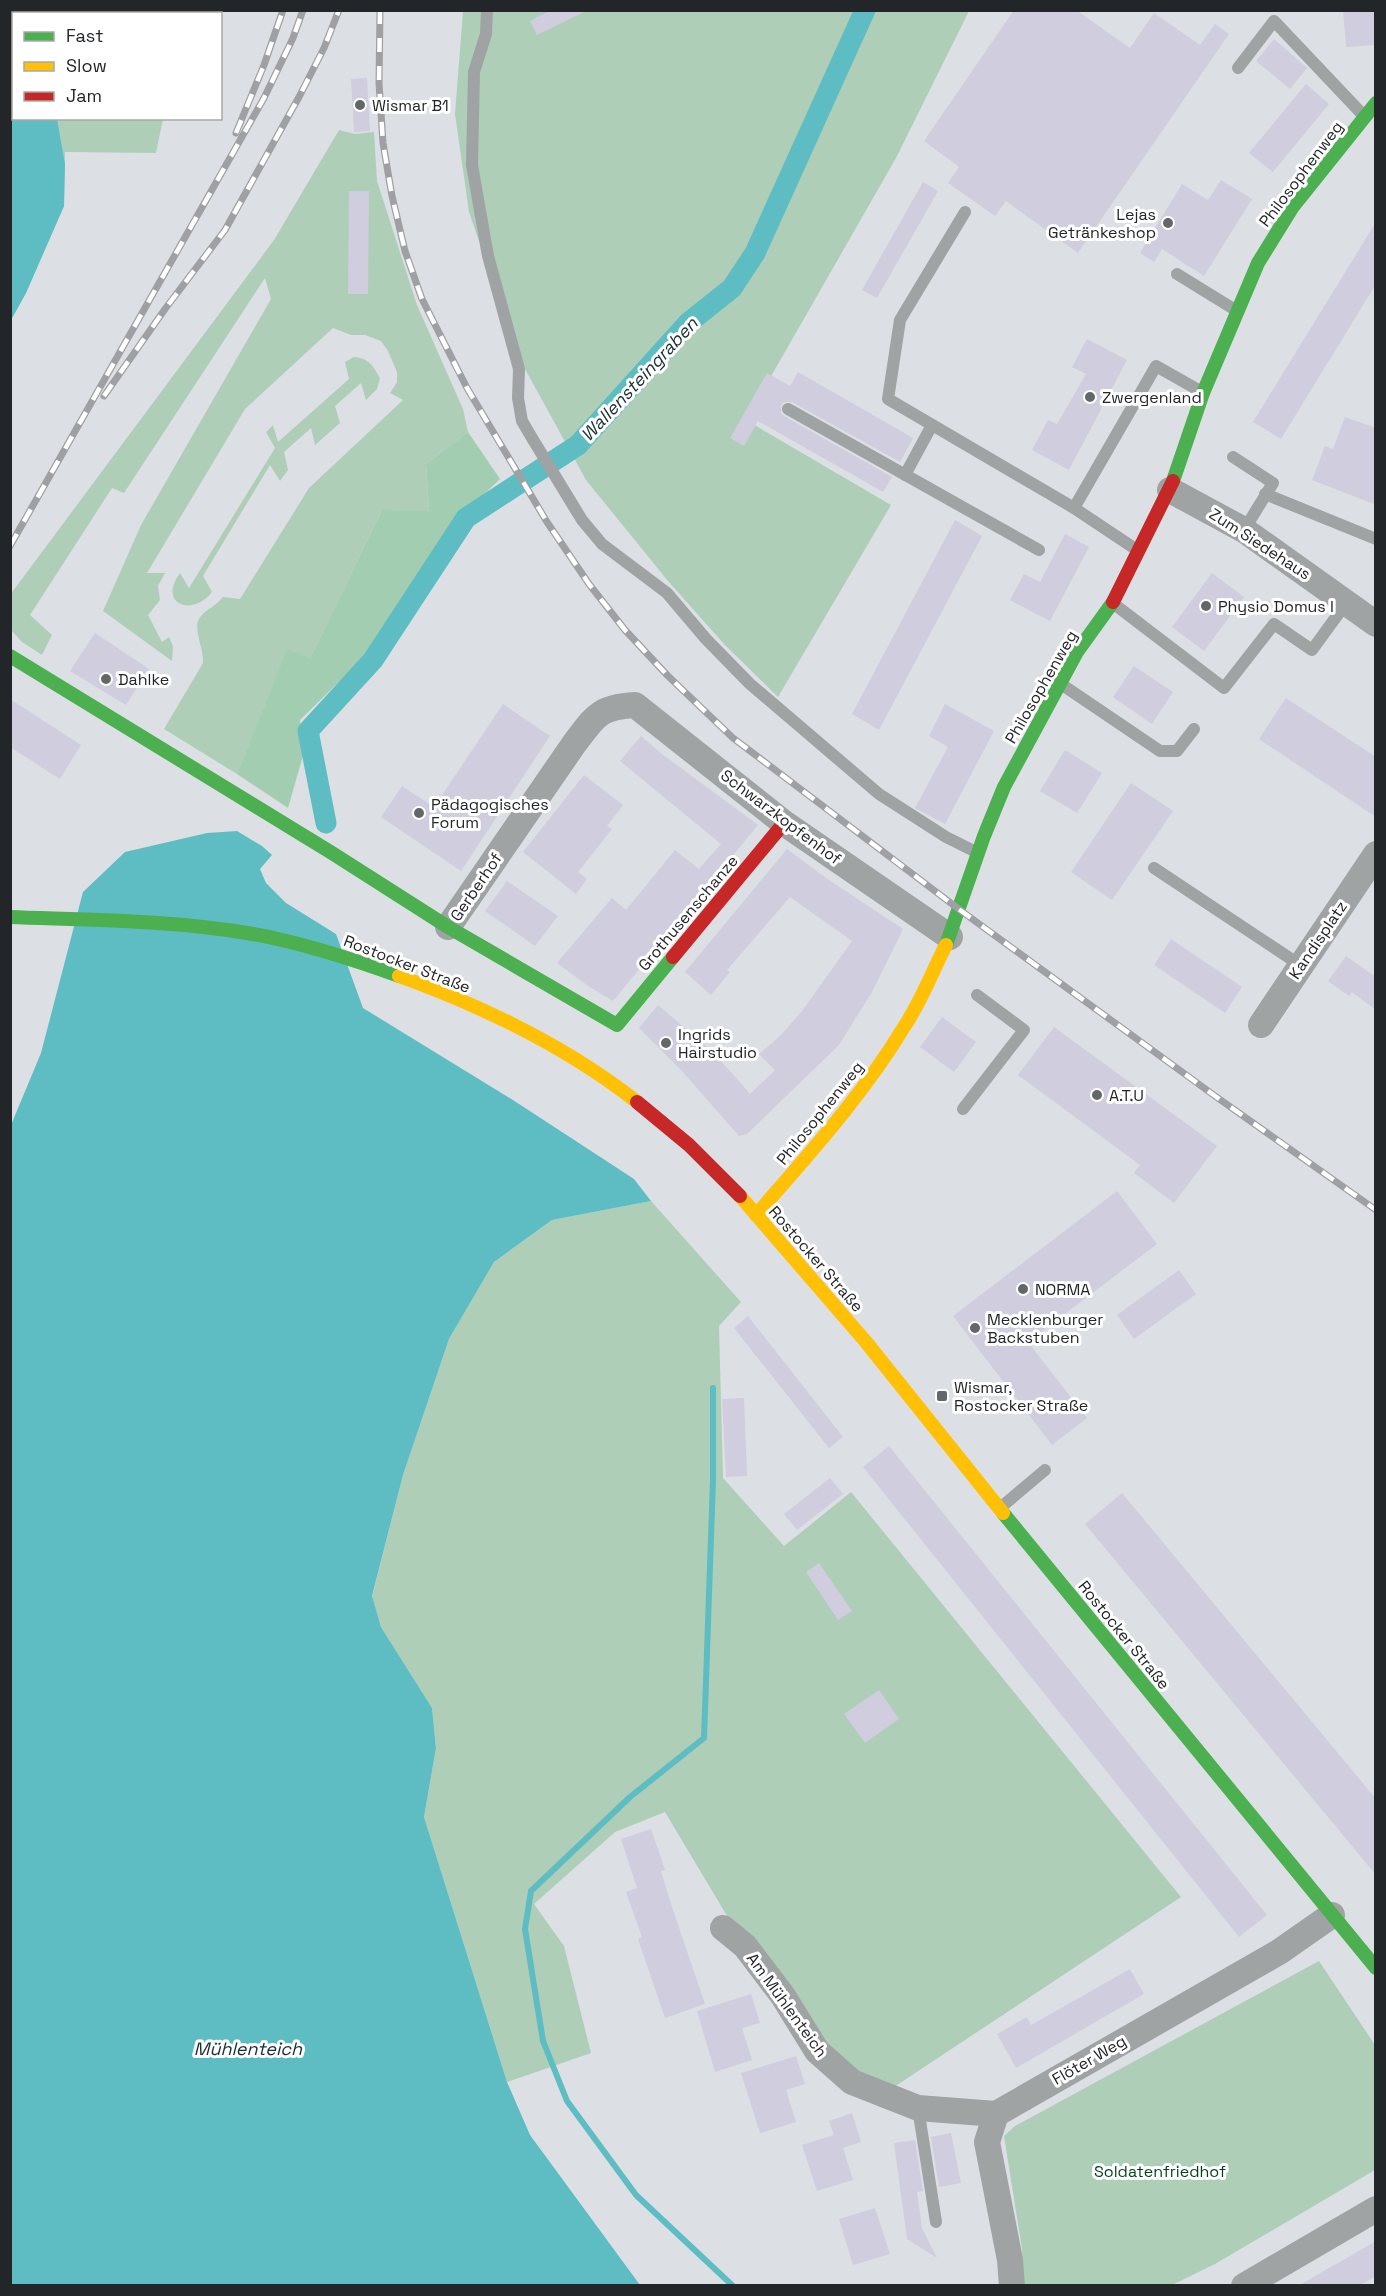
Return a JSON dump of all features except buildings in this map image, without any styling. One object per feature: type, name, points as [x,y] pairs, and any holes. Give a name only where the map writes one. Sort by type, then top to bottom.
[{"type":"main road","name":"Philosophenweg","points":[[756,1215],[817,1144],[887,1054],[906,1025],[950,937],[1004,787],[1077,652],[1113,603],[1170,490],[1203,393],[1258,263],[1292,208],[1376,103]]},
{"type":"main road","points":[[10,656],[448,927]]},
{"type":"main road","name":"Grothusenschanze","points":[[448,927],[617,1024],[784,823]]},
{"type":"main road","name":"Rostocker Straße","points":[[10,917],[136,922],[222,929],[263,936],[384,970],[446,994],[565,1055],[624,1092],[692,1147],[756,1215],[882,1361],[999,1508],[1376,1968]]},
{"type":"street","name":"Zum Siedehaus","points":[[1170,490],[1244,530],[1376,624]]},
{"type":"street","name":"Schwarzkopfenhof","points":[[613,706],[634,705],[784,823],[950,937]]},
{"type":"street","name":"Gerberhof","points":[[448,927],[574,744],[595,716],[613,706]]},
{"type":"street","name":"Kandisplatz","points":[[1261,1026],[1376,854]]},
{"type":"street","name":"Flöter Weg","points":[[996,2114],[1279,1952],[1332,1915]]},
{"type":"street","name":"Am Mühlenteich","points":[[723,1928],[745,1946],[783,1996],[818,2051],[852,2082],[918,2108],[996,2114]]},
{"type":"street","points":[[996,2114],[987,2142],[1010,2260],[1012,2286]]},
{"type":"street","points":[[1244,2286],[1376,2209]]},
{"type":"lane","points":[[487,10],[486,34],[474,72],[471,165],[488,256],[519,369],[518,398],[522,421],[560,487],[582,520],[603,544],[667,593],[728,661],[784,714],[879,794],[946,837],[979,853]]},
{"type":"lane","points":[[1238,68],[1274,21],[1365,117]]},
{"type":"lane","points":[[965,212],[900,320],[888,399],[1074,508],[1138,550]]},
{"type":"lane","points":[[1177,274],[1238,311]]},
{"type":"lane","points":[[1074,508],[1156,366],[1203,393]]},
{"type":"lane","points":[[788,409],[1039,550]]},
{"type":"lane","points":[[905,475],[932,425]]},
{"type":"lane","points":[[1233,457],[1273,483],[1244,530]]},
{"type":"lane","points":[[1265,494],[1376,539]]},
{"type":"lane","points":[[1113,603],[1224,688],[1274,624],[1312,650],[1347,602]]},
{"type":"lane","points":[[1060,683],[1160,751],[1177,751],[1194,729]]},
{"type":"lane","points":[[1154,868],[1300,965]]},
{"type":"lane","points":[[963,1109],[1024,1030],[977,995]]},
{"type":"lane","points":[[999,1508],[1045,1470]]},
{"type":"lane","points":[[918,2108],[936,2222]]},
{"type":"green space","points":[[10,11],[184,11],[12,12],[12,120],[163,120],[156,153],[65,152],[64,206],[26,293],[11,320]]},
{"type":"green space","points":[[463,11],[969,11],[896,158],[746,420],[891,505],[778,697],[724,644],[668,581],[586,480],[519,358],[469,212],[455,114]]},
{"type":"green space","points":[[339,130],[355,134],[374,132],[377,181],[417,305],[463,409],[468,432],[426,464],[429,512],[382,510],[310,658],[287,650],[237,774],[164,729],[203,663],[198,620],[223,597],[240,599],[309,488],[403,400],[390,393],[397,382],[397,372],[381,341],[365,335],[351,335],[333,328],[245,409],[147,573],[165,573],[158,586],[160,600],[148,615],[162,642],[169,637],[173,646],[172,661],[103,611],[141,525],[271,299],[265,278],[124,493],[112,488],[30,615],[52,635],[42,655],[22,642],[11,630],[10,595],[274,240]]},
{"type":"green space","points":[[354,357],[363,359],[373,366],[380,378],[377,389],[366,400],[361,383],[335,406],[340,423],[315,445],[311,428],[284,452],[288,470],[280,481],[270,465],[203,576],[212,592],[196,604],[180,604],[175,600],[173,593],[174,584],[180,573],[189,588],[275,448],[266,432],[273,425],[278,442],[349,379],[345,362]]},
{"type":"green space","points":[[468,432],[500,479],[457,520],[364,657],[300,720],[304,752],[288,808],[237,774],[287,649],[310,658],[382,510],[429,511],[426,464]]},
{"type":"green space","points":[[651,1201],[741,1302],[719,1326],[723,1478],[784,1546],[851,1492],[1181,1897],[882,2095],[852,2082],[745,1946],[665,1812],[615,1832],[534,1904],[564,1946],[591,2053],[507,2082],[424,1817],[436,1748],[432,1708],[381,1627],[372,1597],[403,1475],[449,1339],[494,1262],[552,1220]]},
{"type":"green space","name":"Soldatenfriedhof","points":[[1319,1961],[1375,2045],[1375,2170],[1215,2264],[1172,2285],[1023,2285],[1022,2249],[1004,2136],[1015,2126]]},
{"type":"water","points":[[11,10],[48,11],[12,12],[12,120],[57,120],[65,164],[64,206],[26,293],[11,320]]},
{"type":"water","name":"Mühlenteich","points":[[237,831],[272,855],[260,869],[266,883],[286,903],[336,934],[363,1008],[516,1102],[634,1179],[651,1201],[552,1220],[494,1262],[449,1339],[403,1475],[372,1596],[381,1627],[432,1708],[436,1748],[424,1817],[507,2082],[530,2135],[640,2285],[11,2286],[11,1125],[41,1053],[83,892],[125,852],[207,833]]},
{"type":"waterway","name":"Wallensteingraben","points":[[326,823],[308,731],[373,660],[466,518],[578,445],[688,323],[732,288],[755,253],[865,10]]},
{"type":"waterway","points":[[713,1388],[713,1480],[704,1738],[630,1797],[531,1891],[525,1929],[543,2041],[567,2101],[636,2195],[733,2286]]},
{"type":"railway","points":[[236,133],[264,65],[283,10]]},
{"type":"railway","points":[[10,546],[264,98],[293,38],[303,10]]},
{"type":"railway","points":[[104,396],[165,309],[225,230],[299,97],[324,48],[339,10]]},
{"type":"railway","points":[[380,10],[379,83],[383,143],[405,251],[422,299],[467,388],[547,522],[589,584],[625,630],[668,676],[733,738],[960,910],[1376,1210]]},
{"type":"traffic: fast","points":[[1173,481],[1203,393],[1258,263],[1292,208],[1376,103]]},
{"type":"traffic: fast","points":[[946,945],[984,836],[1004,787],[1077,652],[1113,602]]},
{"type":"traffic: fast","points":[[10,656],[332,853],[448,927],[617,1025],[673,957]]},
{"type":"traffic: fast","points":[[10,917],[132,921],[223,929],[309,947],[399,976]]},
{"type":"traffic: fast","points":[[1003,1513],[1376,1968]]},
{"type":"traffic: slow","points":[[756,1215],[871,1077],[910,1017],[946,945]]},
{"type":"traffic: slow","points":[[399,976],[461,1001],[523,1030],[582,1063],[637,1102]]},
{"type":"traffic: slow","points":[[740,1196],[866,1342],[1003,1513]]},
{"type":"traffic: jam","points":[[1113,602],[1173,481]]},
{"type":"traffic: jam","points":[[673,957],[784,823]]},
{"type":"traffic: jam","points":[[637,1102],[689,1145],[740,1196]]},
{"type":"place","name":"Wismar B1","points":[[360,105]]},
{"type":"place","name":"Lejas Getränkeshop","points":[[1168,223]]},
{"type":"place","name":"Zwergenland","points":[[1090,397]]},
{"type":"place","name":"Physio Domus I","points":[[1206,606]]},
{"type":"place","name":"Dahlke","points":[[106,679]]},
{"type":"place","name":"Pädagogisches Forum","points":[[419,813]]},
{"type":"place","name":"Ingrids Hairstudio","points":[[666,1043]]},
{"type":"place","name":"A.T.U","points":[[1097,1095]]},
{"type":"place","name":"NORMA","points":[[1023,1289]]},
{"type":"place","name":"Mecklenburger Backstuben","points":[[975,1328]]},
{"type":"place","name":"Wismar, Rostocker Straße","points":[[942,1396]]}]
